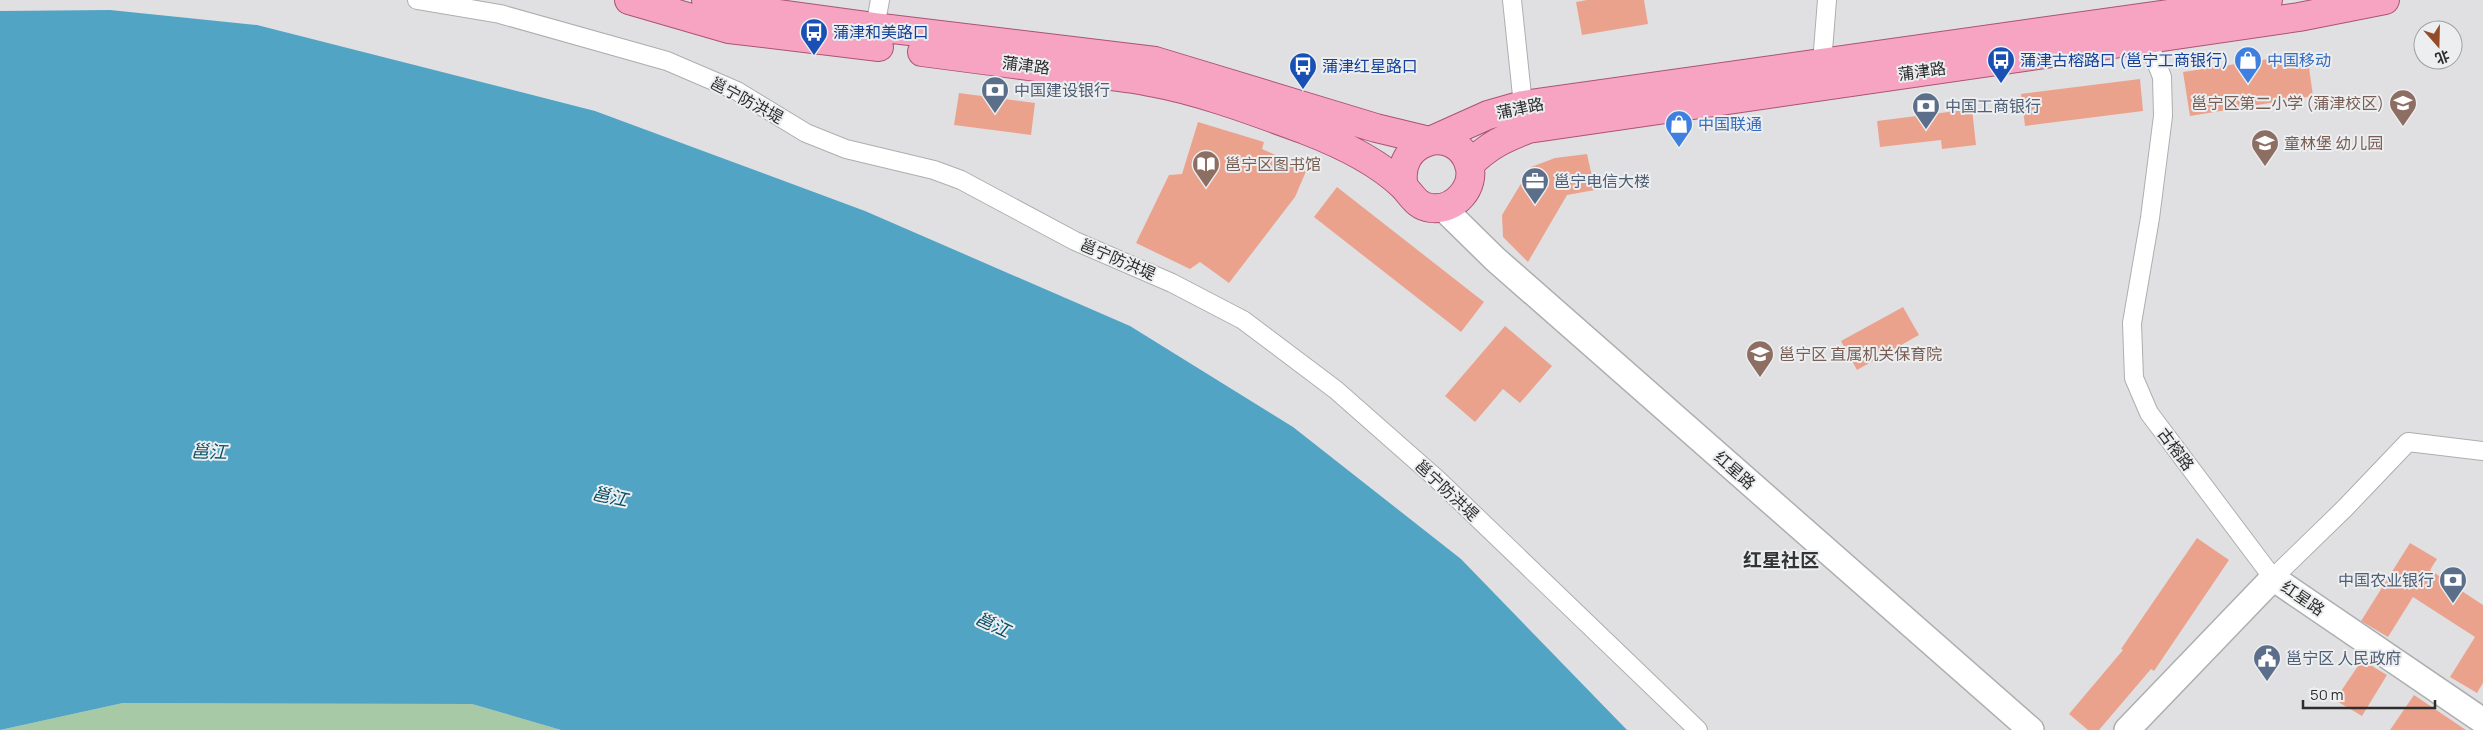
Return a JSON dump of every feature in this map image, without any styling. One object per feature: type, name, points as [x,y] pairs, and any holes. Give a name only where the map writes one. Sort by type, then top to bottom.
[{"type":"main road","name":"蒲津路","points":[[629,0],[729,29],[1151,82],[1214,100],[1306,131],[1378,165],[1404,187],[1411,197],[1420,204],[1431,208],[1442,208]]},
{"type":"main road","name":"蒲津路","points":[[706,0],[734,8],[1155,61],[1376,128],[1430,141],[1449,143],[1461,152],[1469,165],[1485,148],[1498,140],[1528,129],[2299,17],[2385,0]]},
{"type":"main road","name":"蒲津路","points":[[1404,187],[1402,177],[1406,158],[1412,150],[1488,115],[1523,106],[2268,0]]},
{"type":"main road","points":[[1442,208],[1462,196],[1468,187],[1469,165]]},
{"type":"main road","name":"红星路","points":[[1442,208],[1495,259],[2030,730]]},
{"type":"main road","name":"红星路","points":[[2127,730],[2273,578],[2483,721]]},
{"type":"street","name":"邕宁防洪堤","points":[[417,0],[500,14],[666,61],[737,92],[806,133],[846,149],[934,170],[961,180],[1075,241],[1172,283],[1243,320],[1336,390],[1437,479],[1698,730]]},
{"type":"street","points":[[875,27],[880,0]]},
{"type":"street","points":[[1512,0],[1523,106]]},
{"type":"street","points":[[1822,63],[1827,0]]},
{"type":"street","name":"古榕路","points":[[2148,39],[2162,77],[2163,116],[2150,218],[2132,323],[2134,378],[2149,413],[2273,578]]},
{"type":"street","points":[[2273,578],[2346,508],[2408,442],[2483,451]]},
{"type":"green space","points":[[123,703],[472,704],[561,730],[0,730]]},
{"type":"water","name":"邕江","points":[[110,10],[257,25],[595,111],[865,211],[1130,326],[1293,427],[1461,559],[1627,730],[561,730],[472,704],[123,703],[0,730],[0,11]]},
{"type":"building","points":[[1587,0],[1644,0],[1648,24],[1582,35],[1576,2]]},
{"type":"building","name":"中国移动","points":[[2307,53],[2313,96],[2190,116],[2183,72]]},
{"type":"building","points":[[2140,79],[2143,111],[2025,126],[2021,94]]},
{"type":"building","name":"中国建设银行","points":[[959,93],[1035,103],[1031,135],[954,125]]},
{"type":"building","name":"中国工商银行","points":[[1972,109],[1976,145],[1942,149],[1941,140],[1880,147],[1877,121]]},
{"type":"building","name":"邕宁区图书馆","points":[[1198,122],[1264,142],[1262,149],[1307,169],[1295,197],[1229,283],[1200,262],[1190,269],[1136,243],[1169,175],[1182,174]]},
{"type":"building","name":"邕宁电信大楼","points":[[1587,154],[1595,190],[1567,195],[1528,262],[1503,237],[1502,215],[1531,167],[1555,158]]},
{"type":"building","points":[[1337,187],[1484,302],[1461,332],[1314,217]]},
{"type":"building","points":[[1903,307],[1919,335],[1857,370],[1841,341]]},
{"type":"building","points":[[1505,326],[1552,366],[1520,403],[1503,389],[1475,422],[1445,396]]},
{"type":"building","points":[[2197,538],[2229,560],[2154,671],[2151,669],[2099,730],[2088,730],[2069,714],[2123,650],[2121,649]]},
{"type":"building","points":[[2410,543],[2437,559],[2430,570],[2483,605],[2483,683],[2477,693],[2450,677],[2475,637],[2413,597],[2388,637],[2361,621]]},
{"type":"building","points":[[2362,660],[2387,675],[2362,716],[2335,700]]},
{"type":"building","points":[[2414,695],[2466,730],[2390,730]]},
{"type":"place","name":"蒲津和美路口","points":[[814,56]]},
{"type":"place","name":"蒲津古榕路口 (邕宁工商银行)","points":[[2001,84]]},
{"type":"place","name":"中国移动","points":[[2248,84]]},
{"type":"place","name":"蒲津红星路口","points":[[1303,90]]},
{"type":"place","name":"中国建设银行","points":[[995,114]]},
{"type":"place","name":"邕宁区第二小学 (蒲津校区)","points":[[2403,127]]},
{"type":"place","name":"中国工商银行","points":[[1926,130]]},
{"type":"place","name":"中国联通","points":[[1679,148]]},
{"type":"place","name":"童林堡 幼儿园","points":[[2265,167]]},
{"type":"place","name":"邕宁区图书馆","points":[[1206,188]]},
{"type":"place","name":"邕宁电信大楼","points":[[1535,205]]},
{"type":"place","name":"邕宁区 直属机关保育院","points":[[1760,378]]},
{"type":"place","name":"中国农业银行","points":[[2453,604]]},
{"type":"place","name":"邕宁区 人民政府","points":[[2267,682]]},
{"type":"district","name":"红星社区","points":[[1781,560]]}]
